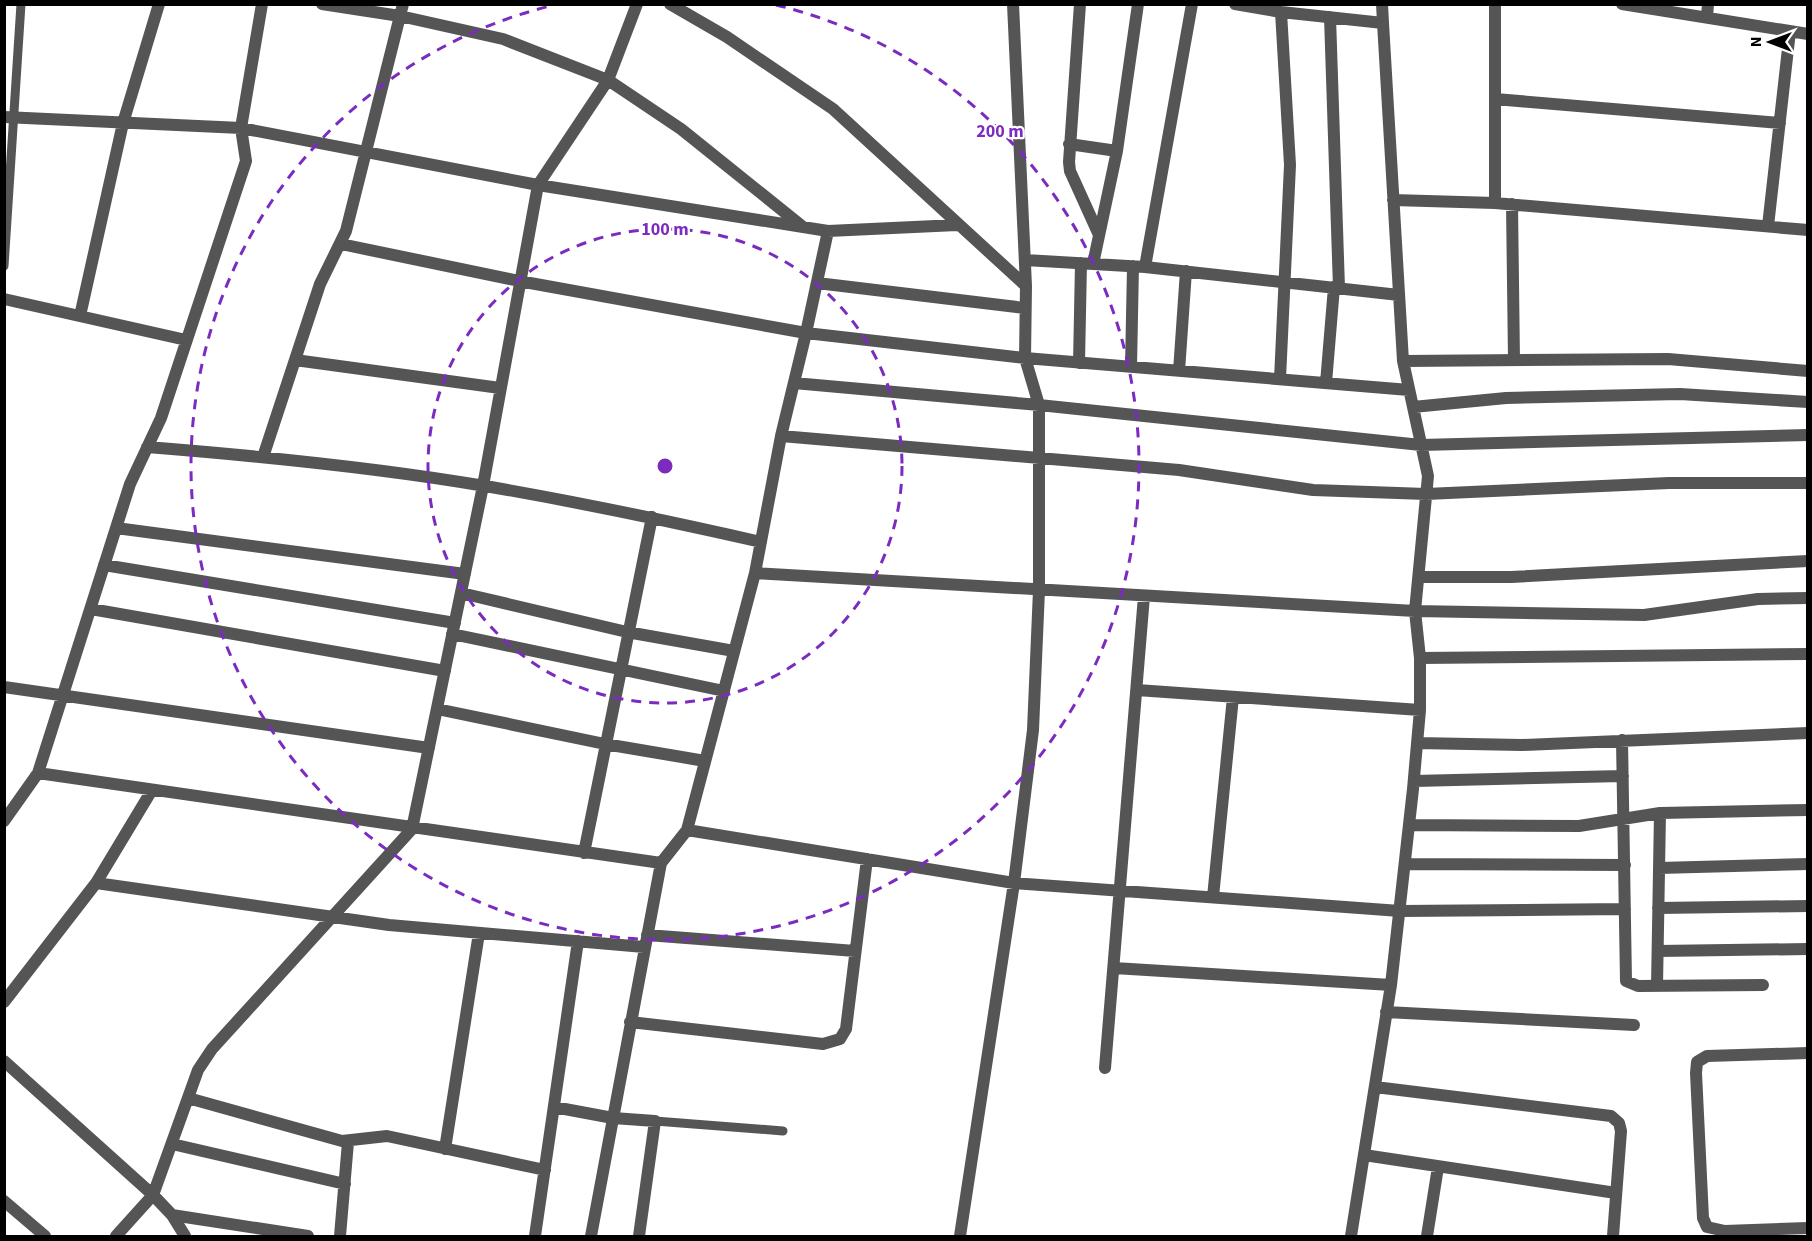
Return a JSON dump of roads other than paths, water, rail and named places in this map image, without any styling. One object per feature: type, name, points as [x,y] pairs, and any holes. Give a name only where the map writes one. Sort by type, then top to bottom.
[{"type":"street","points":[[80,316],[123,123],[159,4]]},
{"type":"street","points":[[4,821],[38,773],[130,484],[160,418],[246,161],[241,128],[262,4]]},
{"type":"street","points":[[322,4],[402,10],[518,43],[608,80],[681,129],[804,228]]},
{"type":"street","points":[[116,1236],[153,1195],[198,1070],[212,1049],[412,829],[483,486],[538,184],[608,80],[638,4]]},
{"type":"street","points":[[670,4],[727,37],[834,110],[1026,286]]},
{"type":"street","points":[[960,1236],[1014,883],[1033,730],[1039,590],[1039,405],[1025,358],[1026,286],[1013,4]]},
{"type":"street","points":[[1080,4],[1069,144],[1070,171],[1099,235]]},
{"type":"street","points":[[1079,363],[1087,263],[1099,235],[1117,151],[1138,4]]},
{"type":"street","points":[[1131,367],[1139,267],[1192,4]]},
{"type":"street","points":[[1235,4],[1281,12],[1383,23]]},
{"type":"street","points":[[1351,1236],[1390,985],[1414,781],[1420,710],[1420,658],[1415,612],[1428,476],[1403,361],[1382,4]]},
{"type":"street","points":[[1495,4],[1495,202]]},
{"type":"street","points":[[1622,4],[1707,11],[1808,34]]},
{"type":"street","points":[[263,457],[320,284],[341,244],[402,10]]},
{"type":"street","points":[[1280,379],[1290,165],[1281,12]]},
{"type":"street","points":[[1326,383],[1337,288],[1330,17]]},
{"type":"street","points":[[1768,226],[1790,31]]},
{"type":"street","points":[[1495,99],[1780,123]]},
{"type":"street","points":[[9,117],[241,128],[538,184],[828,231],[957,225]]},
{"type":"street","points":[[1069,144],[1117,151]]},
{"type":"street","points":[[1394,200],[1495,202],[1808,230]]},
{"type":"street","points":[[1512,204],[1514,360]]},
{"type":"street","points":[[591,1236],[661,863],[687,830],[724,691],[754,573],[781,436],[828,231]]},
{"type":"street","points":[[341,244],[519,281],[806,333],[1025,358],[1409,390]]},
{"type":"street","points":[[1025,260],[1186,271],[1399,295]]},
{"type":"street","points":[[1179,371],[1186,271]]},
{"type":"street","points":[[817,283],[1025,308]]},
{"type":"street","points":[[4,299],[186,340]]},
{"type":"street","points":[[1403,361],[1668,359],[1808,371]]},
{"type":"street","points":[[295,360],[500,387]]},
{"type":"street","points":[[794,383],[1039,405],[1421,445],[1808,435]]},
{"type":"street","points":[[1413,406],[1506,398],[1680,394],[1808,402]]},
{"type":"street","points":[[781,436],[1179,470],[1313,489],[1426,494],[1669,483],[1808,483]]},
{"type":"street","points":[[147,447],[263,457],[483,486],[652,517],[761,542]]},
{"type":"street","points":[[584,852],[652,517]]},
{"type":"street","points":[[116,528],[465,574]]},
{"type":"street","points":[[1419,577],[1511,577],[1808,561]]},
{"type":"street","points":[[104,565],[453,629],[724,691]]},
{"type":"street","points":[[754,573],[1415,612],[1657,614],[1758,599],[1808,598]]},
{"type":"street","points":[[461,593],[627,632],[734,651]]},
{"type":"street","points":[[1105,1068],[1144,596]]},
{"type":"street","points":[[91,609],[445,671]]},
{"type":"street","points":[[1420,658],[1808,654]]},
{"type":"street","points":[[4,687],[429,748]]},
{"type":"street","points":[[1137,690],[1420,710]]},
{"type":"street","points":[[1213,897],[1233,697]]},
{"type":"street","points":[[437,709],[605,744],[705,761]]},
{"type":"street","points":[[1417,743],[1522,745],[1808,733]]},
{"type":"street","points":[[1622,740],[1626,981],[1638,986],[1763,985]]},
{"type":"street","points":[[38,773],[412,829],[661,863]]},
{"type":"street","points":[[1414,781],[1623,776]]},
{"type":"street","points":[[4,1002],[96,883],[152,790]]},
{"type":"street","points":[[1409,825],[1579,826],[1659,813],[1808,810]]},
{"type":"street","points":[[1657,986],[1659,813]]},
{"type":"street","points":[[687,830],[1014,883],[1400,911],[1625,909]]},
{"type":"street","points":[[630,1022],[823,1044],[840,1039],[846,1029],[867,859]]},
{"type":"street","points":[[1405,864],[1625,865]]},
{"type":"street","points":[[1659,868],[1808,864]]},
{"type":"street","points":[[96,883],[331,918],[479,933],[578,941],[645,941],[855,951]]},
{"type":"street","points":[[1658,908],[1808,906]]},
{"type":"street","points":[[446,1149],[479,933]]},
{"type":"street","points":[[535,1236],[578,941]]},
{"type":"street","points":[[1658,951],[1808,949]]},
{"type":"street","points":[[1114,968],[1390,985]]},
{"type":"street","points":[[1386,1012],[1634,1025]]},
{"type":"street","points":[[1808,1053],[1707,1056],[1697,1062],[1696,1072],[1703,1218],[1707,1227],[1725,1231],[1808,1228]]},
{"type":"street","points":[[4,1061],[153,1195],[172,1215],[185,1236]]},
{"type":"street","points":[[1375,1087],[1611,1116],[1619,1123],[1621,1131],[1613,1236]]},
{"type":"street","points":[[188,1098],[348,1142],[377,1136],[545,1170]]},
{"type":"street","points":[[554,1107],[613,1118],[656,1121],[639,1236]]},
{"type":"street","points":[[340,1236],[348,1142]]},
{"type":"street","points":[[172,1144],[345,1184]]},
{"type":"street","points":[[1364,1155],[1616,1193]]},
{"type":"street","points":[[1427,1236],[1438,1167]]},
{"type":"street","points":[[4,1201],[45,1236]]},
{"type":"street","points":[[172,1215],[272,1233],[308,1236]]},
{"type":"lane","points":[[4,266],[9,117],[21,4]]},
{"type":"lane","points":[[656,1121],[783,1131]]}]
